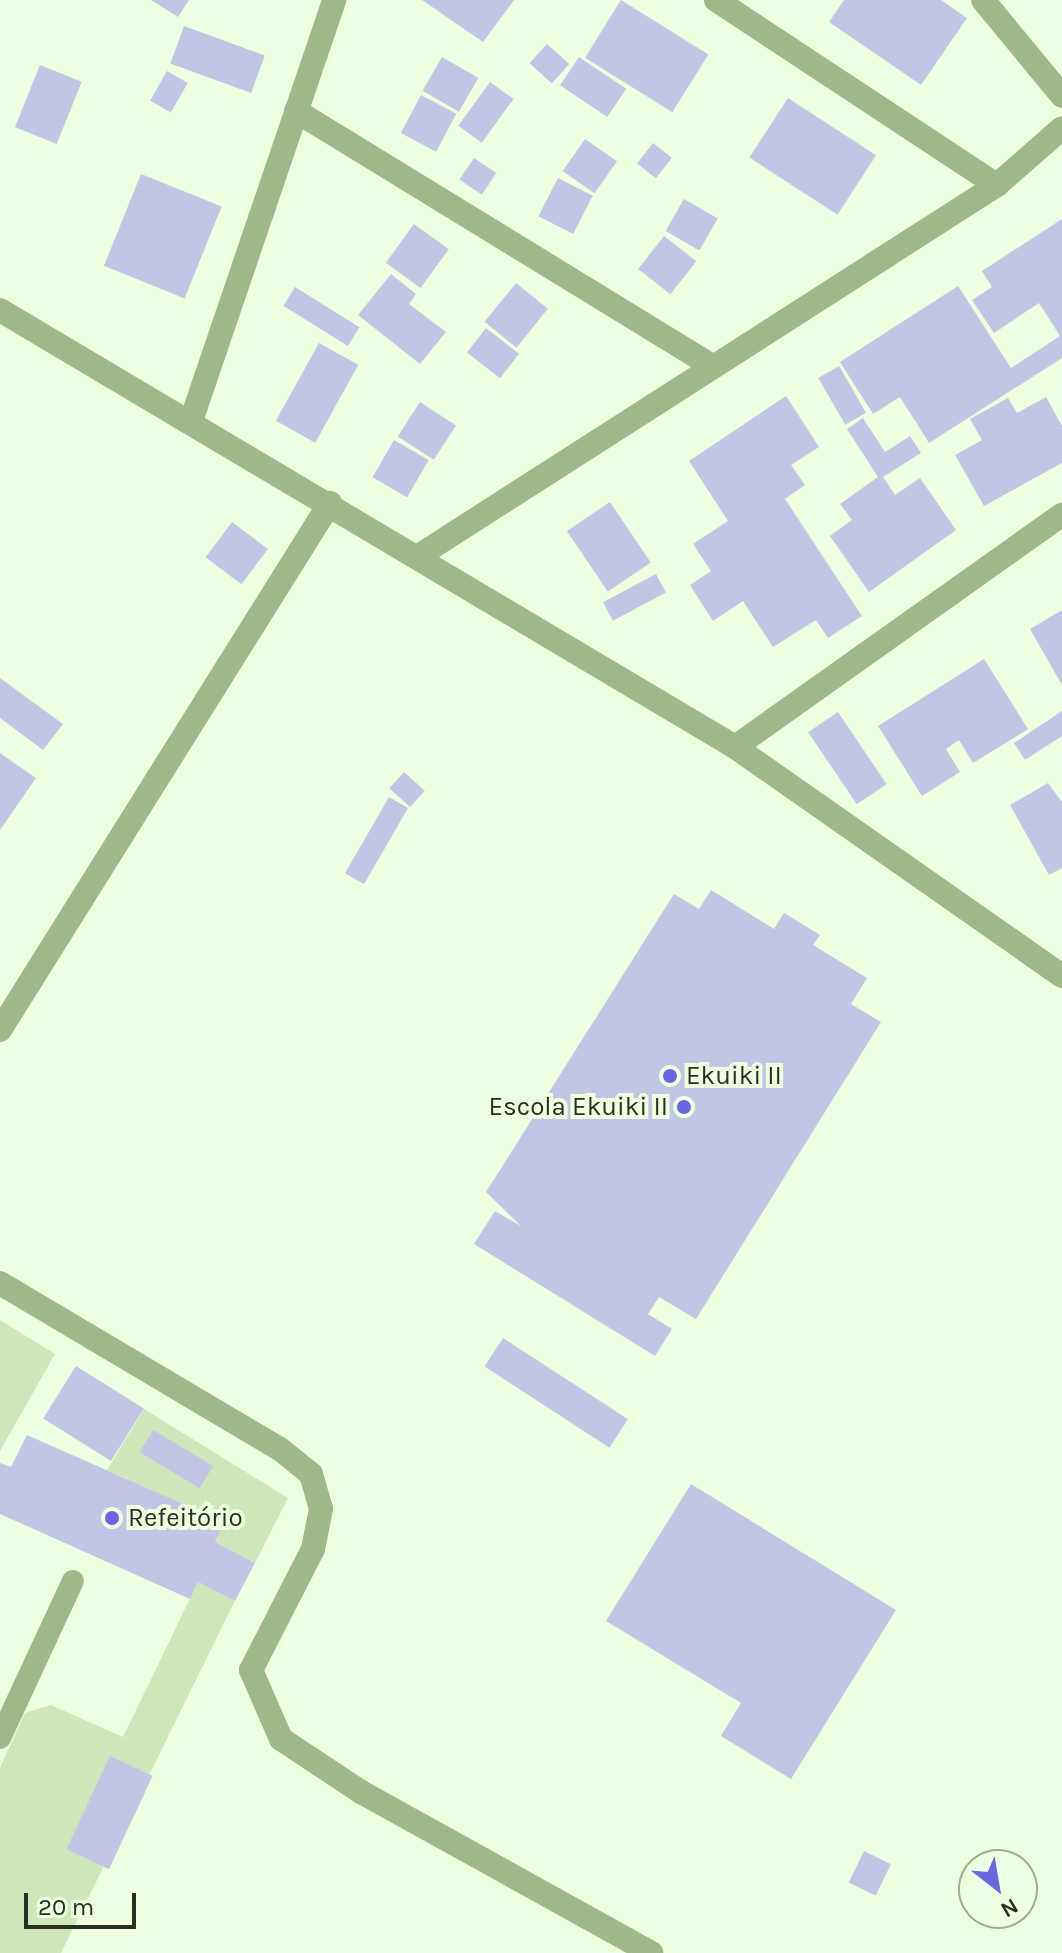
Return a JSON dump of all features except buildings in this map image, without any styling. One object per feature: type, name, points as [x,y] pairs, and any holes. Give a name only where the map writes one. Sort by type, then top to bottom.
[{"type":"street","points":[[191,421],[334,0]]},
{"type":"street","points":[[716,0],[997,185]]},
{"type":"street","points":[[983,0],[1062,96]]},
{"type":"street","points":[[296,111],[713,367]]},
{"type":"street","points":[[417,557],[997,185],[1062,128]]},
{"type":"street","points":[[0,310],[330,503],[735,747],[1055,964]]},
{"type":"street","points":[[0,1030],[330,503]]},
{"type":"street","points":[[735,747],[1062,515]]},
{"type":"street","points":[[0,1283],[280,1449],[311,1474],[321,1509],[313,1549],[251,1670],[281,1739],[361,1792],[651,1953]]},
{"type":"lane","points":[[0,1738],[73,1581]]},
{"type":"green space","points":[[0,1320],[55,1354],[0,1451]]},
{"type":"green space","points":[[144,1409],[288,1498],[255,1563],[215,1542],[223,1522],[107,1470]]},
{"type":"green space","points":[[198,1582],[235,1601],[61,1953],[0,1953],[0,1768],[25,1713],[51,1705],[123,1737]]},
{"type":"place","name":"Ekuiki II","points":[[670,1076]]},
{"type":"place","name":"Escola Ekuiki II","points":[[684,1107]]},
{"type":"place","name":"Refeitório","points":[[112,1518]]}]
